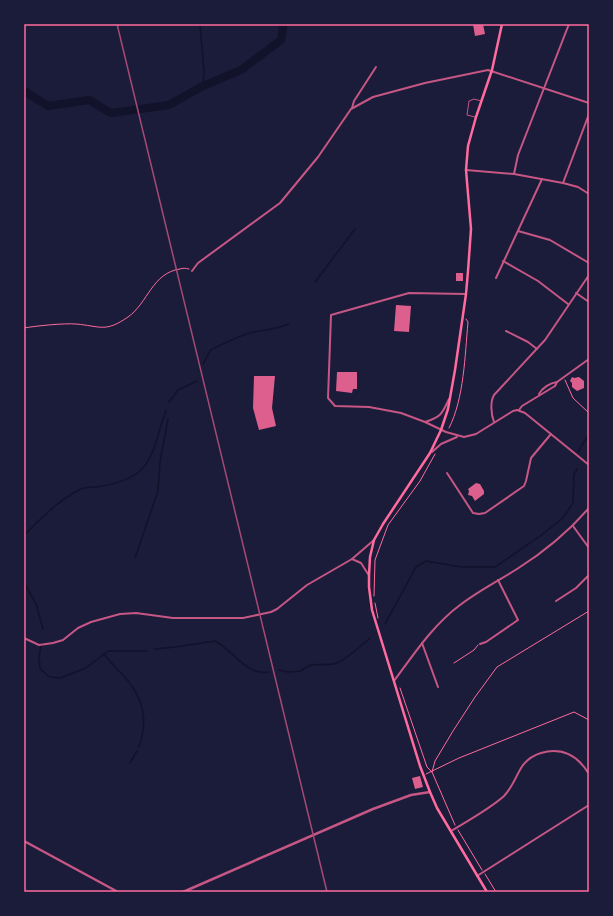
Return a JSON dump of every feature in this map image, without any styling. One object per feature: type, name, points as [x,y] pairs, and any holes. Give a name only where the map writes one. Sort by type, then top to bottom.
[{"type":"main road","points":[[487,892],[450,831],[430,792],[372,610],[369,574],[370,557],[374,540],[430,453],[441,430],[451,394],[464,316],[471,229],[466,170],[468,146],[492,70],[502,24]]},
{"type":"street","points":[[514,174],[518,155],[569,24]]},
{"type":"street","points":[[192,271],[204,258],[280,203],[318,157],[351,109],[354,101],[376,67]]},
{"type":"street","points":[[351,109],[373,97],[417,85],[488,70],[492,70],[589,103]]},
{"type":"street","points":[[563,183],[589,114]]},
{"type":"street","points":[[466,170],[514,174],[563,183],[578,187],[589,194]]},
{"type":"street","points":[[496,278],[503,260],[518,232],[542,179]]},
{"type":"street","points":[[518,232],[550,240],[589,263]]},
{"type":"street","points":[[503,260],[538,281],[568,304]]},
{"type":"street","points":[[494,422],[492,399],[545,340],[589,275]]},
{"type":"street","points":[[466,294],[408,293],[331,315],[328,398],[336,406],[369,407],[401,413],[426,422],[446,432],[458,436],[470,437],[515,410],[520,410],[589,465]]},
{"type":"street","points":[[576,293],[589,302]]},
{"type":"street","points":[[506,332],[528,342],[537,349]]},
{"type":"street","points":[[520,410],[522,406],[539,394],[543,394],[589,359]]},
{"type":"street","points":[[426,422],[437,418],[442,414],[451,394]]},
{"type":"street","points":[[447,473],[473,513],[485,513],[524,486],[531,458],[551,434]]},
{"type":"street","points":[[430,453],[441,444],[458,436]]},
{"type":"street","points":[[394,681],[437,625],[460,605],[548,548],[573,526],[589,508]]},
{"type":"street","points":[[573,526],[589,548]]},
{"type":"street","points":[[24,638],[39,645],[45,645],[63,640],[78,628],[91,622],[120,614],[136,613],[173,618],[243,618],[266,614],[274,611],[307,585],[352,559],[374,540]]},
{"type":"street","points":[[352,559],[361,563],[369,574]]},
{"type":"street","points":[[556,601],[576,588],[589,575]]},
{"type":"street","points":[[480,644],[486,642],[518,620],[498,580]]},
{"type":"street","points":[[422,643],[438,687]]},
{"type":"street","points":[[450,831],[457,828],[500,799],[510,789],[523,765],[535,755],[549,750],[562,752],[580,762],[589,774]]},
{"type":"street","points":[[183,892],[394,800],[430,792]]},
{"type":"street","points":[[477,876],[589,805]]},
{"type":"street","points":[[24,841],[118,892]]},
{"type":"lane","points":[[476,117],[467,115],[469,102],[474,99],[481,102]]},
{"type":"path","points":[[24,328],[75,324],[100,328],[113,326],[129,317],[141,304],[156,281],[166,274],[176,269],[186,268],[192,271]]},
{"type":"path","points":[[446,432],[451,423],[463,380],[468,322],[464,316]]},
{"type":"path","points":[[564,378],[573,398],[589,413]]},
{"type":"path","points":[[379,620],[374,600],[374,576],[375,560],[381,542],[388,525],[420,481],[441,444]]},
{"type":"path","points":[[432,772],[435,761],[453,731],[497,667],[589,611]]},
{"type":"path","points":[[454,663],[474,650],[480,644]]},
{"type":"path","points":[[402,693],[427,767],[432,772],[451,818],[496,892]]},
{"type":"path","points":[[424,775],[459,758],[574,712],[589,720]]},
{"type":"building","points":[[473,24],[483,24],[485,34],[475,36]]},
{"type":"building","points":[[456,273],[463,273],[463,281],[456,281]]},
{"type":"building","points":[[396,305],[411,306],[409,332],[394,331]]},
{"type":"building","points":[[337,372],[357,372],[357,389],[353,389],[352,393],[336,391]]},
{"type":"building","points":[[254,376],[275,376],[272,408],[276,426],[259,430],[253,408]]},
{"type":"building","points":[[572,377],[579,377],[584,381],[584,388],[577,391],[572,387],[572,383],[570,381]]},
{"type":"building","points":[[476,483],[480,484],[484,494],[475,501],[472,496],[468,495],[468,489]]},
{"type":"building","points":[[420,776],[423,787],[415,789],[412,778]]},
{"type":"waterway","points":[[200,24],[204,71],[203,86]]},
{"type":"waterway","points":[[24,91],[48,106],[89,100],[111,113],[169,105],[203,86],[241,70],[281,40],[283,28],[282,24]]},
{"type":"waterway","points":[[315,282],[355,229]]},
{"type":"waterway","points":[[203,364],[212,349],[253,332],[289,324]]},
{"type":"waterway","points":[[169,402],[178,390],[197,381]]},
{"type":"waterway","points":[[24,535],[51,510],[73,493],[84,488],[120,482],[141,470],[146,464],[153,450],[166,411]]},
{"type":"waterway","points":[[135,558],[158,491],[160,462],[168,419]]},
{"type":"waterway","points":[[578,452],[589,434]]},
{"type":"waterway","points":[[385,624],[416,567],[426,561],[461,567],[495,567],[563,518],[573,503],[574,474],[577,469]]},
{"type":"waterway","points":[[24,582],[36,604],[43,629]]},
{"type":"waterway","points":[[279,670],[288,672],[301,671],[310,665],[327,665],[340,662],[370,638]]},
{"type":"waterway","points":[[154,649],[215,641],[253,670],[269,672]]},
{"type":"waterway","points":[[42,643],[39,656],[40,669],[50,677],[60,678],[86,668],[108,651],[147,651]]},
{"type":"waterway","points":[[104,654],[130,683],[139,700],[144,718],[144,727],[139,747]]},
{"type":"waterway","points":[[130,763],[137,751]]},
{"type":"railway","points":[[117,24],[327,892]]}]
